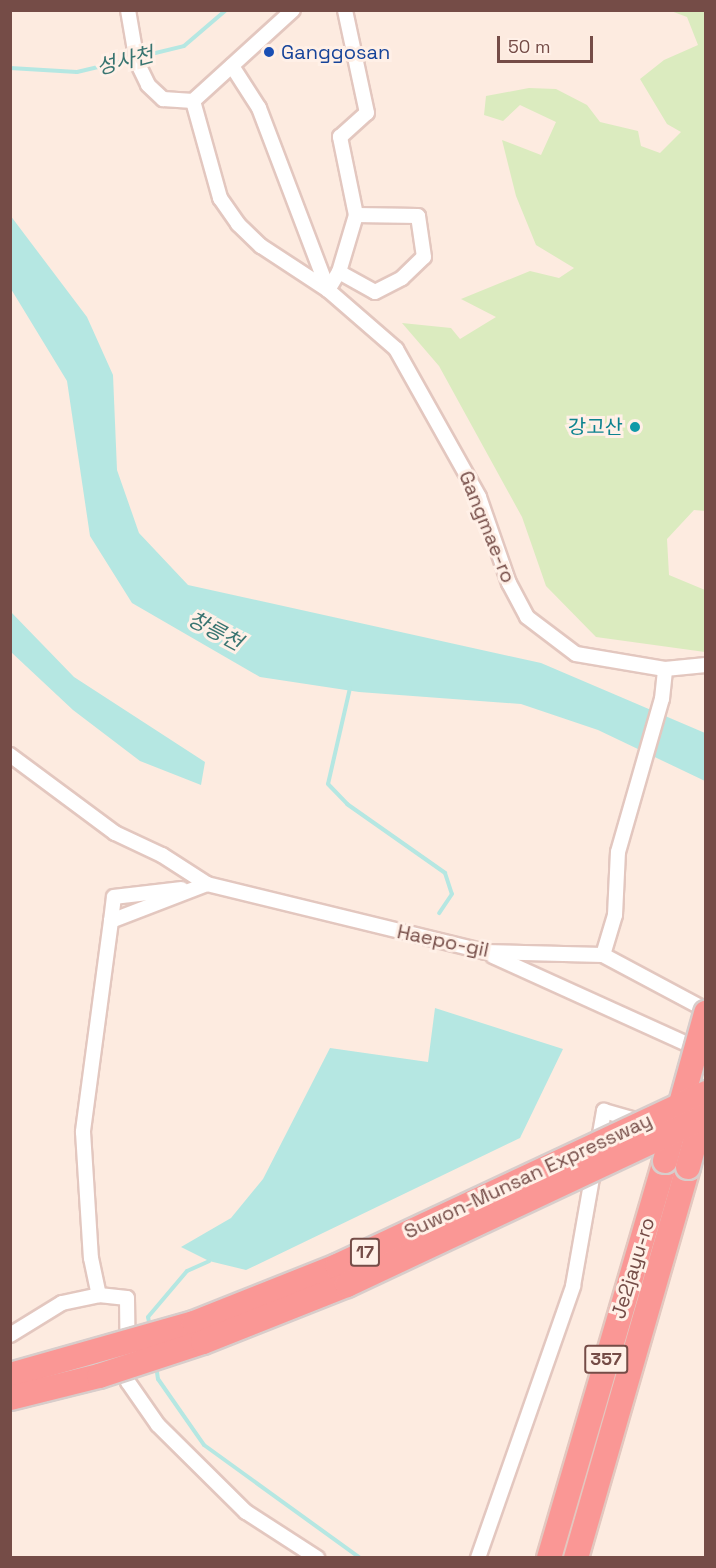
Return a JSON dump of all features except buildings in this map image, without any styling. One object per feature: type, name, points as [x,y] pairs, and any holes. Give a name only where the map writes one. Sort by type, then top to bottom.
[{"type":"highway","name":"Je2jayu-ro","points":[[576,1557],[676,1164],[705,1011]]},
{"type":"highway","name":"Suwon-Munsan Expressway","points":[[10,1375],[194,1323],[337,1266],[705,1093]]},
{"type":"highway","name":"Je2jayu-ro","points":[[549,1557],[676,1164],[705,1104]]},
{"type":"highway","name":"Suwon-Munsan Expressway","points":[[10,1398],[99,1376],[203,1342],[347,1285],[705,1116]]},
{"type":"street","points":[[129,13],[137,62],[148,85],[163,99],[193,101],[293,10]]},
{"type":"street","points":[[328,290],[339,272],[356,215],[340,136],[367,113],[345,10]]},
{"type":"street","name":"Gangmae-ro","points":[[232,66],[259,108],[328,290]]},
{"type":"street","name":"Gangmae-ro","points":[[193,101],[220,198],[238,224],[261,246],[328,290],[396,349],[418,382],[479,497],[509,583],[527,617],[576,654],[665,669],[705,665]]},
{"type":"street","points":[[339,272],[375,292],[402,278],[424,257],[418,216],[356,215]]},
{"type":"street","points":[[603,956],[615,915],[618,852],[639,768],[662,699],[665,669]]},
{"type":"street","points":[[10,755],[115,833],[162,855],[207,884]]},
{"type":"street","points":[[111,921],[207,884]]},
{"type":"street","points":[[99,1295],[91,1258],[83,1132],[114,897],[207,884]]},
{"type":"street","name":"Haepo-gil","points":[[207,884],[485,952],[603,956],[705,1011]]},
{"type":"street","points":[[485,952],[705,1053]]},
{"type":"street","points":[[478,1557],[573,1286],[604,1111],[705,1142]]},
{"type":"street","points":[[10,1335],[62,1303],[99,1295],[127,1298],[128,1382],[158,1425],[246,1512],[317,1557]]},
{"type":"green space","points":[[671,11],[705,11],[705,511],[694,510],[667,539],[669,575],[705,590],[705,652],[596,637],[546,586],[522,517],[439,366],[402,323],[451,328],[460,339],[496,317],[461,299],[530,271],[559,278],[574,268],[536,245],[516,196],[502,140],[541,155],[556,122],[520,105],[503,121],[484,115],[486,96],[529,88],[556,89],[587,105],[600,122],[638,131],[641,146],[660,153],[681,132],[667,124],[640,79],[664,60],[698,45],[687,17]]},
{"type":"water","name":"창릉천","points":[[10,215],[87,317],[113,375],[117,470],[139,533],[188,585],[541,663],[705,733],[705,781],[598,730],[521,704],[359,692],[260,677],[132,603],[90,536],[67,381],[11,289]]},
{"type":"water","points":[[10,611],[74,677],[205,762],[201,785],[140,761],[73,710],[11,652]]},
{"type":"water","points":[[435,1008],[563,1049],[520,1138],[246,1270],[209,1261],[181,1247],[231,1218],[263,1179],[330,1048],[428,1062]]},
{"type":"waterway","name":"성사천","points":[[139,57],[184,46],[226,10]]},
{"type":"waterway","name":"성사천","points":[[10,68],[77,72],[132,59]]},
{"type":"waterway","points":[[350,688],[328,784],[347,804],[445,873],[452,894],[439,913]]},
{"type":"waterway","points":[[150,1328],[148,1317],[187,1271],[209,1261]]},
{"type":"waterway","points":[[156,1365],[158,1379],[204,1445],[360,1558]]},
{"type":"place","name":"Ganggosan","points":[[269,52]]},
{"type":"place","name":"강고산","points":[[635,427]]}]
